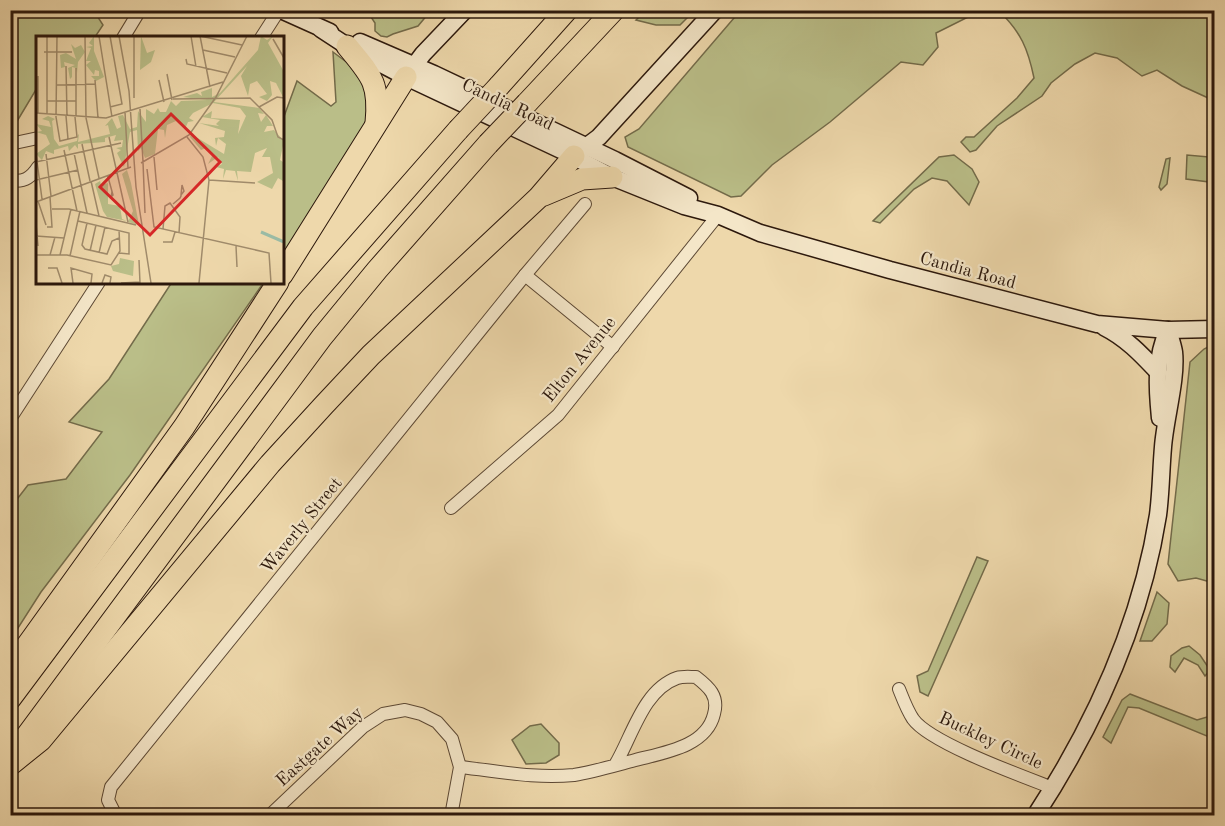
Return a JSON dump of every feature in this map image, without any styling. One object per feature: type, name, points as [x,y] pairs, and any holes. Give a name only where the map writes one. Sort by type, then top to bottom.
[{"type":"highway","points":[[10,699],[303,307],[567,10]]},
{"type":"highway","points":[[10,757],[322,337],[377,270],[489,144],[614,10]]},
{"type":"highway","points":[[347,46],[374,83],[377,98],[376,123]]},
{"type":"highway","points":[[284,272],[410,71]]},
{"type":"highway","points":[[10,765],[42,740],[270,464],[371,355],[538,198],[581,152]]},
{"type":"highway","points":[[538,198],[582,179],[612,177]]},
{"type":"highway","points":[[10,669],[184,427],[277,284]]},
{"type":"main road","name":"Candia Road","points":[[280,10],[321,29],[352,39],[410,71],[581,152],[688,197],[718,215]]},
{"type":"main road","points":[[410,71],[465,10]]},
{"type":"main road","points":[[581,152],[599,137],[715,10]]},
{"type":"main road","name":"Candia Road","points":[[321,29],[347,46],[410,71]]},
{"type":"main road","name":"Candia Road","points":[[581,152],[612,177],[684,206],[718,215],[791,243],[1097,324],[1168,330],[1215,329]]},
{"type":"main road","points":[[1097,324],[1120,336],[1142,354],[1158,372]]},
{"type":"main road","points":[[1163,446],[1158,372],[1161,344],[1168,330]]},
{"type":"main road","points":[[1035,816],[1099,704],[1125,642],[1154,536],[1161,486],[1163,446],[1174,358],[1168,330]]},
{"type":"street","points":[[124,36],[140,10]]},
{"type":"street","points":[[262,36],[280,10]]},
{"type":"street","points":[[10,144],[36,138]]},
{"type":"street","points":[[10,180],[29,178],[36,169]]},
{"type":"street","name":"Waverly Street","points":[[116,816],[108,800],[111,787],[585,204]]},
{"type":"street","name":"Elton Avenue","points":[[451,508],[558,415],[718,215]]},
{"type":"street","points":[[525,275],[612,347]]},
{"type":"street","points":[[10,419],[98,284]]},
{"type":"street","points":[[460,767],[506,774],[575,775],[615,765],[670,751],[702,736],[712,722],[717,704],[710,688],[696,677],[678,678],[664,686],[642,713],[615,765]]},
{"type":"street","name":"Buckley Circle","points":[[899,689],[913,719],[932,734],[972,755],[1053,788]]},
{"type":"street","name":"Eastgate Way","points":[[269,816],[363,727],[383,714],[405,710],[421,714],[437,722],[452,739],[460,767],[451,816]]},
{"type":"green space","points":[[371,10],[436,11],[434,14],[428,14],[418,26],[387,37],[375,31],[375,23],[369,14]]},
{"type":"green space","points":[[10,11],[94,11],[103,25],[96,36],[36,36],[36,90],[16,123],[11,124]]},
{"type":"green space","points":[[645,11],[694,11],[680,25],[656,25],[636,20]]},
{"type":"green space","points":[[740,11],[999,11],[972,15],[936,33],[938,47],[923,65],[901,62],[830,122],[772,165],[741,196],[731,197],[628,147],[625,137],[639,129]]},
{"type":"green space","points":[[999,11],[1214,11],[1214,113],[1210,100],[1157,70],[1142,76],[1117,58],[1095,53],[1075,64],[1051,83],[1042,96],[997,126],[976,150],[970,152],[961,142],[966,137],[974,137],[1017,98],[1034,78],[1023,42],[1013,26]]},
{"type":"green space","points":[[333,52],[353,67],[368,87],[366,124],[284,253],[284,117],[297,81],[331,106],[336,102]]},
{"type":"green space","points":[[1214,152],[1214,189],[1209,182],[1186,179],[1187,155],[1209,157]]},
{"type":"green space","points":[[954,155],[972,169],[979,182],[969,205],[947,181],[932,178],[914,189],[880,223],[873,221],[939,157]]},
{"type":"green space","points":[[1170,158],[1167,184],[1161,190],[1159,187],[1166,159]]},
{"type":"green space","points":[[171,284],[263,284],[130,475],[41,592],[11,639],[11,507],[28,485],[66,479],[102,432],[69,422],[109,379]]},
{"type":"green space","points":[[1214,344],[1212,370],[1214,372],[1214,583],[1196,578],[1178,581],[1168,564],[1190,362],[1204,349]]},
{"type":"green space","points":[[977,557],[988,561],[928,696],[920,692],[917,676],[928,671]]},
{"type":"green space","points":[[1157,592],[1169,603],[1167,624],[1152,641],[1140,641]]},
{"type":"green space","points":[[1189,646],[1200,655],[1210,670],[1205,676],[1198,665],[1184,658],[1175,672],[1170,667],[1171,656]]},
{"type":"green space","points":[[1130,694],[1197,720],[1214,715],[1214,739],[1139,708],[1128,707],[1111,743],[1103,737],[1122,700]]},
{"type":"green space","points":[[541,724],[559,743],[559,755],[546,763],[526,764],[512,740],[530,726]]}]
